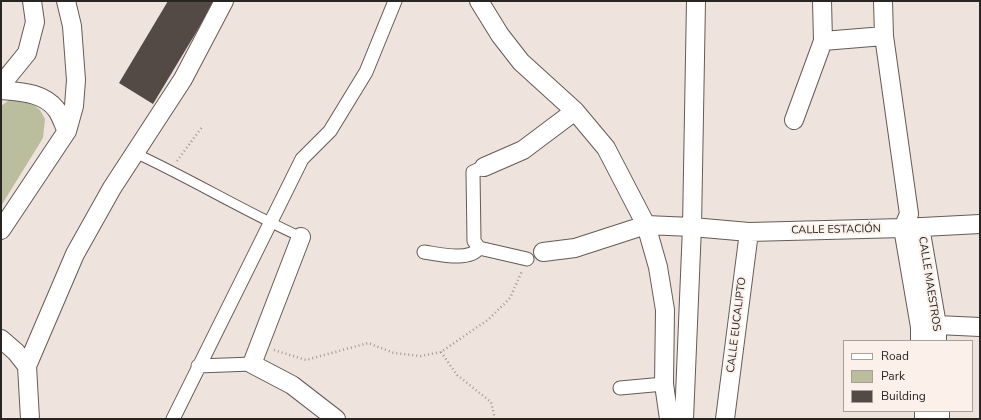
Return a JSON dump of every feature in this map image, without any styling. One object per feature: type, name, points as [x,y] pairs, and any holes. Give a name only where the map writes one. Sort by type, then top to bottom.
[{"type":"street","points":[[1,85],[27,53],[35,22],[32,1]]},
{"type":"street","points":[[1,230],[67,131],[74,106],[76,80],[72,26],[66,1]]},
{"type":"street","points":[[30,419],[27,366],[75,254],[112,188],[183,79],[224,1]]},
{"type":"street","points":[[173,419],[302,159],[330,131],[366,72],[395,1]]},
{"type":"street","points":[[479,1],[500,35],[521,62],[575,111],[606,148],[646,225],[658,268],[665,310],[664,384],[670,419]]},
{"type":"street","points":[[684,419],[692,227],[696,1]]},
{"type":"street","points":[[794,120],[823,41],[822,1]]},
{"type":"street","name":"CALLE MAESTROS","points":[[883,1],[884,36],[910,223],[928,333]]},
{"type":"street","points":[[823,41],[884,36]]},
{"type":"street","points":[[1,90],[28,93],[43,98],[56,108],[67,131]]},
{"type":"street","points":[[575,111],[523,150],[473,172],[474,241],[479,248],[535,255],[575,248],[646,225]]},
{"type":"street","name":"CALLE ESTACIÓN","points":[[646,225],[750,232],[910,223],[980,224]]},
{"type":"street","name":"CALLE EUCALIPTO","points":[[725,419],[750,232]]},
{"type":"street","points":[[252,364],[301,237]]},
{"type":"street","points":[[424,252],[466,256],[476,252],[479,248]]},
{"type":"street","points":[[928,333],[980,327]]},
{"type":"street","points":[[1,339],[16,352],[27,366]]},
{"type":"street","points":[[198,366],[252,364],[292,385],[336,419]]},
{"type":"street","points":[[620,388],[664,384]]},
{"type":"lane","points":[[135,153],[270,223],[301,237]]},
{"type":"path","points":[[170,170],[202,127]]},
{"type":"path","points":[[260,345],[306,360],[368,343],[394,353],[408,355],[421,356],[441,352],[489,319],[510,298],[535,255]]},
{"type":"path","points":[[441,352],[457,375],[490,402],[495,419]]},
{"type":"green space","points":[[16,99],[31,103],[40,110],[45,119],[43,138],[1,206],[1,106],[9,100]]},
{"type":"building","points":[[168,1],[215,1],[153,104],[119,83]]}]
